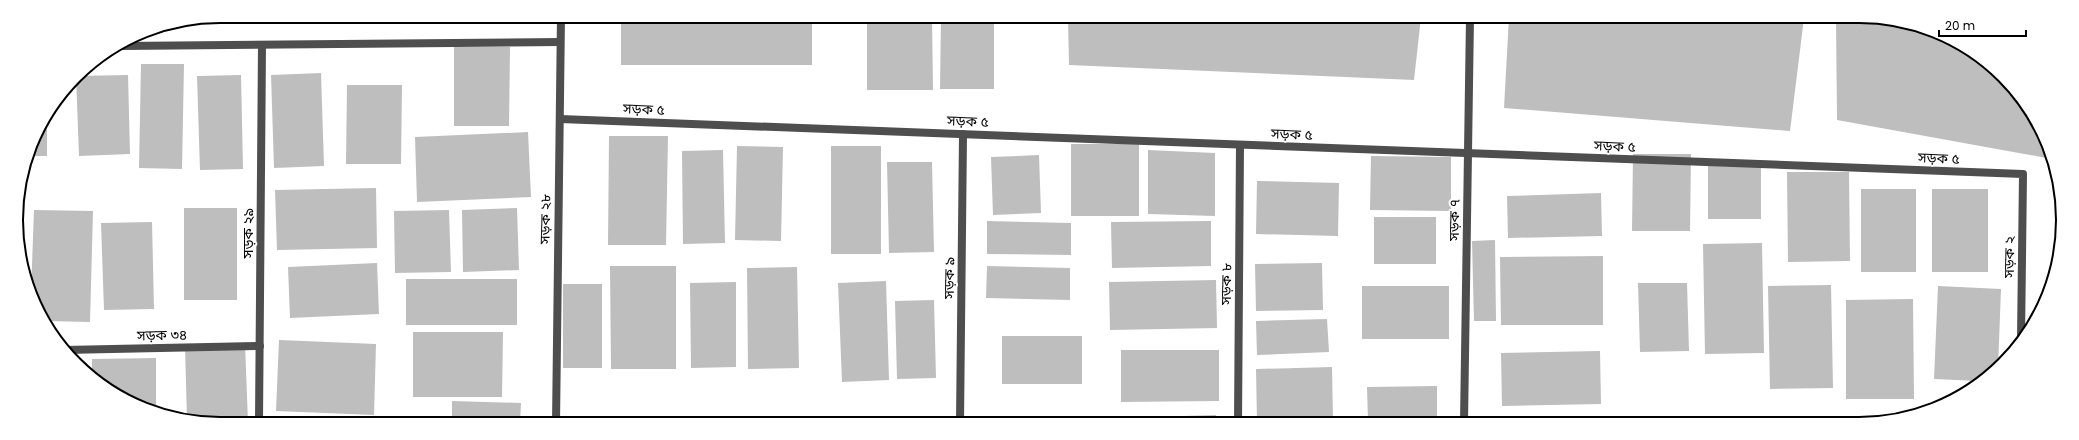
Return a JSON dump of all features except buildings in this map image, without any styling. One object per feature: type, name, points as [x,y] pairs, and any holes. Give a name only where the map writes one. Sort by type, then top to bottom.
[{"type":"street","name":"সড়ক ২৮","points":[[556,417],[561,23]]},
{"type":"street","name":"সড়ক ৭","points":[[1464,417],[1470,23]]},
{"type":"street","points":[[127,46],[560,42]]},
{"type":"street","name":"সড়ক ২৯","points":[[259,417],[262,44]]},
{"type":"street","name":"সড়ক ৫","points":[[560,119],[2023,174]]},
{"type":"street","name":"সড়ক ৯","points":[[960,417],[964,134]]},
{"type":"street","name":"সড়ক ৮","points":[[1238,417],[1240,145]]},
{"type":"street","name":"সড়ক ২","points":[[2021,332],[2023,174]]},
{"type":"street","name":"সড়ক ৩৪","points":[[72,350],[260,346]]}]
